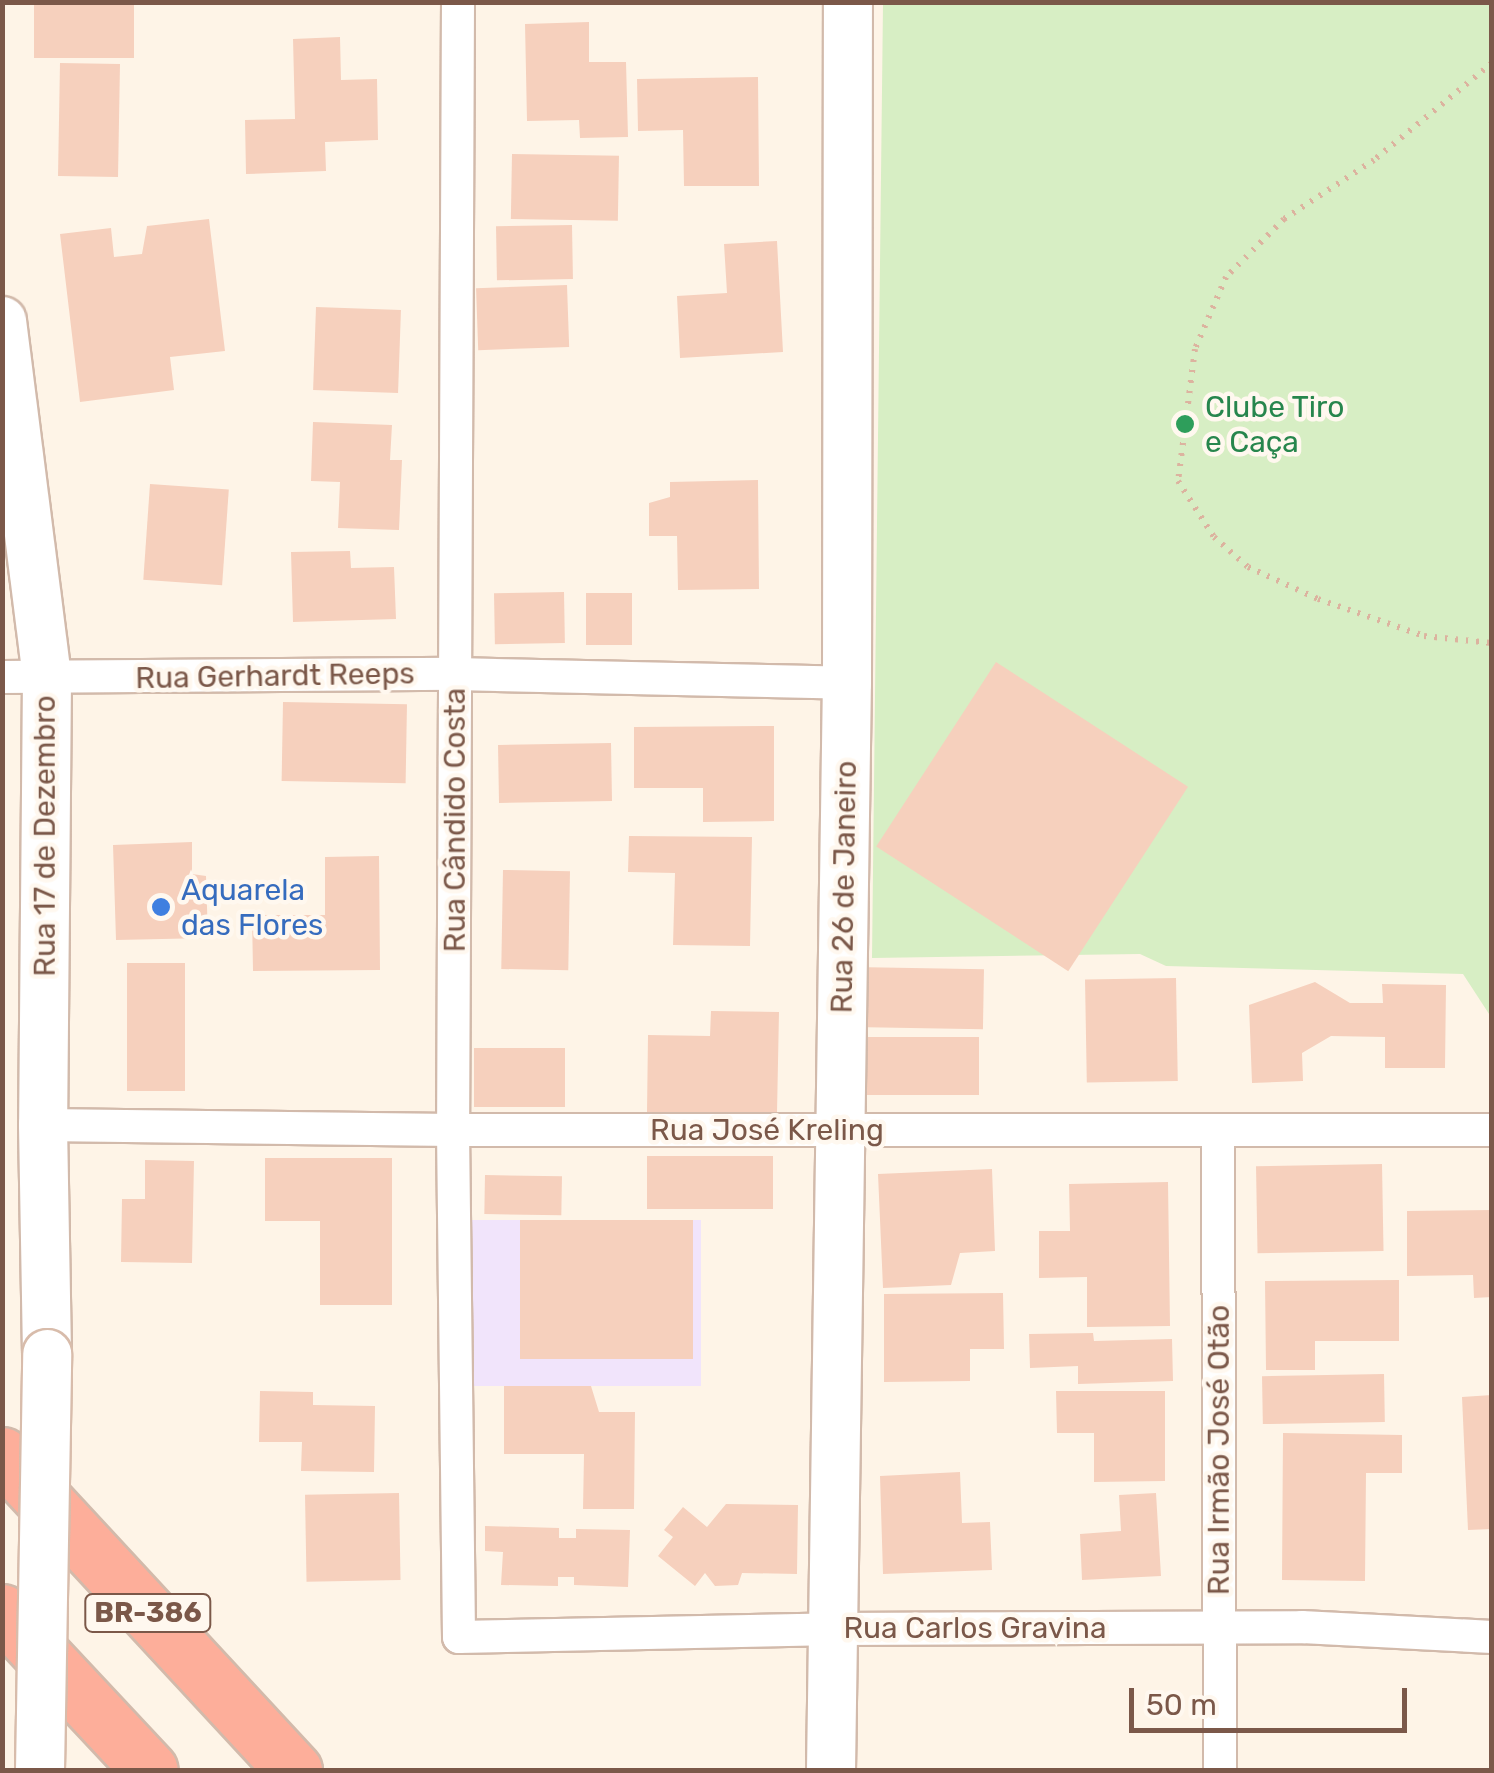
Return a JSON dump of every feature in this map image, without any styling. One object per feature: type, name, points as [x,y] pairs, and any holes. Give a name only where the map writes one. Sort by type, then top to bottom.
[{"type":"highway","name":"BR-386","points":[[2,1454],[294,1770]]},
{"type":"highway","name":"BR-386","points":[[2,1612],[150,1770]]},
{"type":"street","name":"Rua Cândido Costa","points":[[458,2],[453,1130],[459,1638]]},
{"type":"street","name":"Rua 26 de Janeiro","points":[[831,1770],[847,683],[848,2]]},
{"type":"street","name":"Rua 17 de Dezembro","points":[[2,322],[24,678],[43,1125],[48,1354],[40,1770]]},
{"type":"street","name":"Rua Gerhardt Reeps","points":[[24,678],[456,674],[847,683]]},
{"type":"street","name":"Rua José Kreling","points":[[43,1125],[453,1130],[1492,1130]]},
{"type":"street","name":"Rua Irmão José Otão","points":[[1218,1130],[1220,1770]]},
{"type":"street","name":"Rua Carlos Gravina","points":[[459,1638],[835,1628],[1219,1628],[1492,1637]]},
{"type":"path","points":[[1492,64],[1374,160],[1284,219],[1249,249],[1226,277],[1195,348],[1178,481],[1214,537],[1248,567],[1318,599],[1424,636],[1492,642]]},
{"type":"shaded area","points":[[465,1220],[701,1220],[701,1386],[465,1386]]},
{"type":"green space","name":"Clube Tiro e Caça","points":[[883,3],[1491,3],[1491,1017],[1463,974],[1166,966],[1140,954],[872,958]]},
{"type":"building","points":[[34,2],[134,2],[134,58],[34,58]]},
{"type":"building","points":[[589,22],[589,62],[626,62],[628,137],[580,138],[579,120],[527,121],[525,24]]},
{"type":"building","points":[[340,37],[341,80],[377,79],[378,140],[325,142],[326,171],[246,174],[245,120],[295,119],[293,39]]},
{"type":"building","points":[[60,63],[120,64],[118,177],[58,176]]},
{"type":"building","points":[[758,77],[759,186],[684,186],[683,130],[638,131],[637,79]]},
{"type":"building","points":[[512,154],[619,156],[618,221],[511,219]]},
{"type":"building","points":[[209,219],[225,351],[170,357],[174,390],[80,402],[60,234],[111,228],[114,257],[142,254],[147,226]]},
{"type":"building","points":[[572,225],[573,279],[497,280],[496,226]]},
{"type":"building","points":[[777,241],[783,352],[680,358],[677,296],[727,293],[724,244]]},
{"type":"building","points":[[567,285],[569,347],[478,350],[476,288]]},
{"type":"building","points":[[316,307],[401,310],[398,393],[313,390]]},
{"type":"building","points":[[313,422],[392,425],[390,460],[402,460],[399,530],[338,528],[340,482],[311,481]]},
{"type":"building","points":[[758,480],[759,589],[678,590],[677,536],[649,536],[649,503],[670,497],[670,482]]},
{"type":"building","points":[[150,484],[229,490],[222,585],[143,580]]},
{"type":"building","points":[[350,551],[351,568],[394,567],[396,619],[293,622],[291,552]]},
{"type":"building","points":[[564,592],[565,643],[495,644],[494,593]]},
{"type":"building","points":[[586,593],[632,593],[632,645],[586,645]]},
{"type":"building","points":[[996,662],[1188,787],[1068,971],[876,847]]},
{"type":"building","points":[[283,702],[407,704],[406,783],[282,781]]},
{"type":"building","points":[[774,726],[774,821],[703,822],[703,788],[634,788],[634,727]]},
{"type":"building","points":[[611,743],[612,801],[499,803],[498,745]]},
{"type":"building","points":[[629,836],[752,837],[750,946],[673,945],[675,873],[628,872]]},
{"type":"building","name":"Aquarela das Flores","points":[[192,842],[192,874],[206,876],[208,938],[116,940],[113,845]]},
{"type":"building","points":[[379,856],[380,970],[253,971],[252,915],[325,915],[325,857]]},
{"type":"building","points":[[503,870],[570,871],[568,970],[501,969]]},
{"type":"building","points":[[127,963],[185,963],[185,1091],[127,1091]]},
{"type":"building","points":[[854,967],[984,969],[983,1029],[853,1027]]},
{"type":"building","points":[[1176,978],[1178,1081],[1087,1083],[1085,980]]},
{"type":"building","points":[[1315,982],[1350,1003],[1383,1003],[1382,984],[1446,985],[1445,1068],[1385,1068],[1385,1037],[1331,1036],[1302,1053],[1303,1081],[1252,1083],[1249,1005]]},
{"type":"building","points":[[711,1011],[779,1012],[777,1113],[647,1112],[648,1035],[710,1036]]},
{"type":"building","points":[[851,1037],[979,1037],[979,1095],[851,1095]]},
{"type":"building","points":[[474,1048],[565,1048],[565,1107],[474,1107]]},
{"type":"building","points":[[647,1156],[773,1156],[773,1209],[647,1209]]},
{"type":"building","points":[[265,1158],[392,1158],[392,1305],[320,1305],[320,1221],[265,1221]]},
{"type":"building","points":[[145,1160],[194,1161],[192,1263],[121,1262],[122,1199],[145,1199]]},
{"type":"building","points":[[1382,1164],[1384,1251],[1258,1253],[1256,1166]]},
{"type":"building","points":[[992,1169],[995,1251],[960,1253],[951,1285],[883,1288],[878,1174]]},
{"type":"building","points":[[485,1175],[562,1176],[561,1215],[484,1214]]},
{"type":"building","points":[[1168,1182],[1170,1326],[1087,1327],[1087,1277],[1039,1278],[1039,1231],[1070,1231],[1069,1184]]},
{"type":"building","points":[[1492,1210],[1492,1297],[1474,1298],[1473,1275],[1407,1276],[1407,1211]]},
{"type":"building","points":[[520,1220],[693,1220],[693,1359],[520,1359]]},
{"type":"building","points":[[1399,1280],[1399,1341],[1315,1341],[1315,1370],[1266,1370],[1265,1281]]},
{"type":"building","points":[[1003,1293],[1004,1349],[970,1349],[970,1381],[884,1382],[884,1294]]},
{"type":"building","points":[[1093,1333],[1094,1341],[1172,1339],[1173,1381],[1078,1384],[1078,1366],[1030,1368],[1029,1334]]},
{"type":"building","points":[[1384,1374],[1385,1422],[1263,1424],[1262,1376]]},
{"type":"building","points":[[504,1386],[591,1386],[599,1412],[635,1412],[634,1509],[583,1509],[584,1454],[504,1454]]},
{"type":"building","points":[[260,1391],[313,1392],[313,1405],[375,1406],[374,1472],[301,1471],[302,1442],[259,1442]]},
{"type":"building","points":[[1056,1391],[1165,1391],[1165,1481],[1094,1482],[1094,1433],[1057,1433]]},
{"type":"building","points":[[1492,1395],[1492,1529],[1468,1530],[1462,1397]]},
{"type":"building","points":[[1283,1433],[1402,1435],[1402,1473],[1366,1473],[1365,1581],[1282,1580]]},
{"type":"building","points":[[960,1472],[962,1523],[990,1522],[992,1570],[883,1574],[880,1476]]},
{"type":"building","points":[[399,1493],[401,1580],[307,1582],[305,1495]]},
{"type":"building","points":[[1156,1493],[1161,1576],[1082,1580],[1080,1534],[1121,1531],[1119,1495]]},
{"type":"building","points":[[726,1504],[798,1505],[797,1574],[742,1573],[738,1585],[715,1586],[705,1573],[695,1586],[658,1556],[673,1537],[664,1530],[683,1507],[707,1527]]},
{"type":"building","points":[[485,1526],[559,1528],[559,1538],[576,1538],[576,1529],[630,1530],[628,1587],[574,1585],[574,1577],[558,1577],[558,1586],[501,1585],[503,1552],[485,1551]]},
{"type":"place","name":"Clube Tiro e Caça","points":[[1185,424]]},
{"type":"place","name":"Aquarela das Flores","points":[[161,907]]}]
